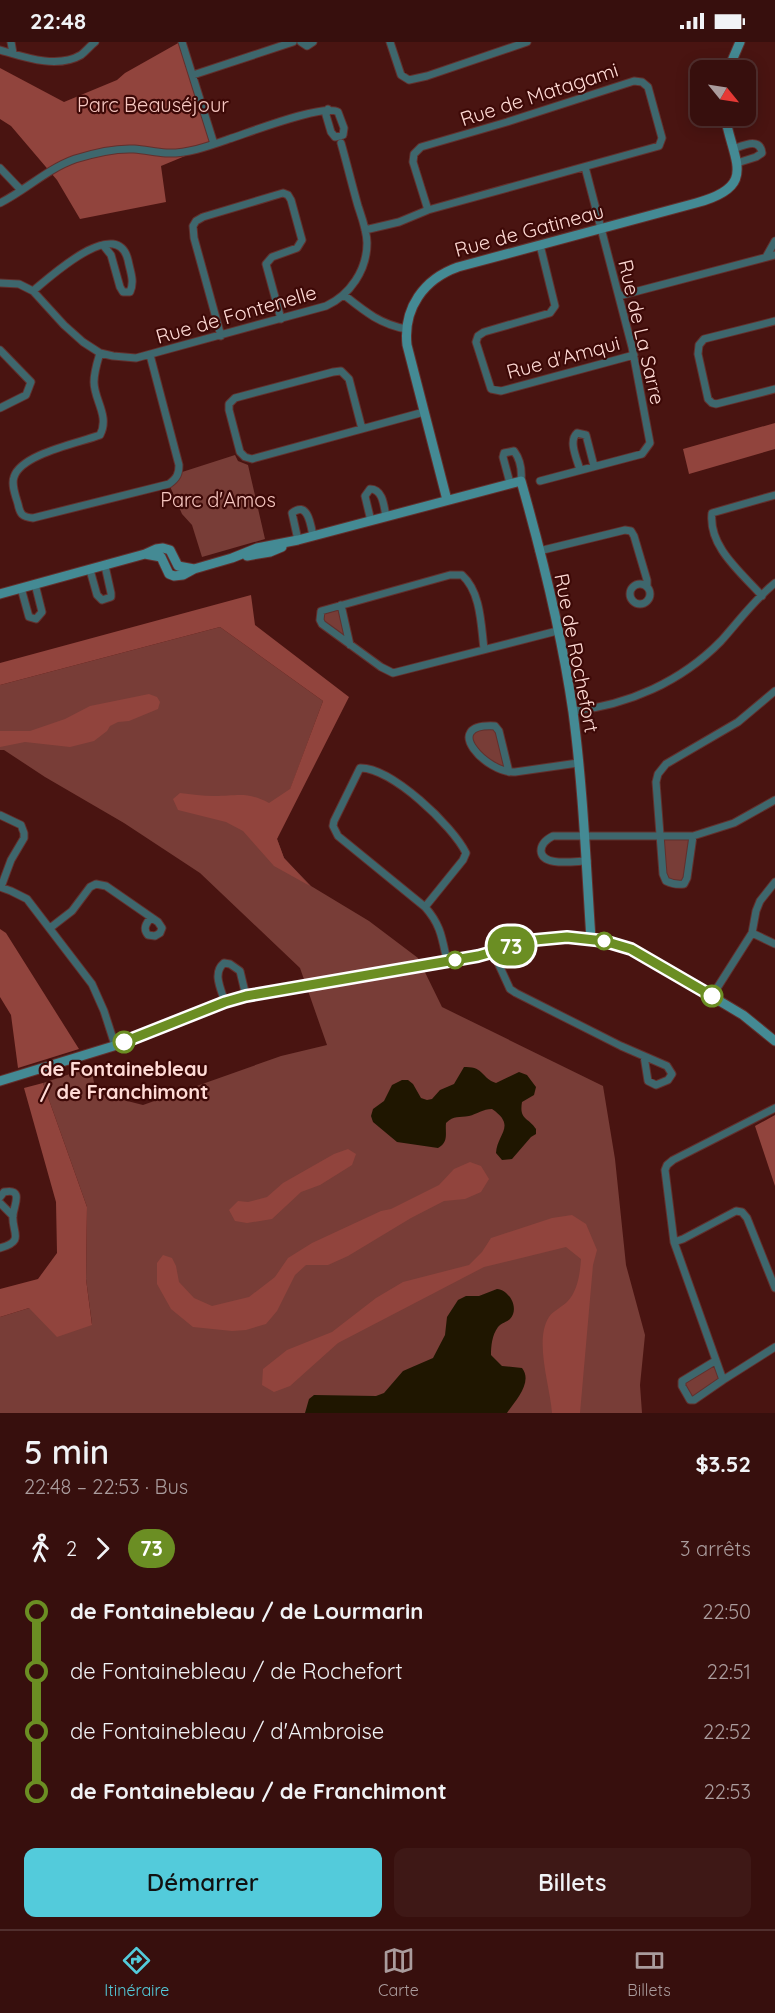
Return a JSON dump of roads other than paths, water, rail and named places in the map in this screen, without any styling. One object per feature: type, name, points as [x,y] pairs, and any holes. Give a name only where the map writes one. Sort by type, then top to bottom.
[{"type":"street","points":[[11,42],[13,53]]},
{"type":"street","points":[[182,42],[214,144]]},
{"type":"street","points":[[193,75],[293,42]]},
{"type":"street","points":[[301,42],[307,46],[314,42]]},
{"type":"street","points":[[390,42],[401,75],[409,80],[527,42]]},
{"type":"street","points":[[732,60],[740,42]]},
{"type":"street","points":[[0,50],[42,61],[61,61],[80,55],[92,43]]},
{"type":"street","name":"Rue de Matagami","points":[[365,230],[399,222],[428,210],[659,146],[662,138],[648,87],[646,84],[634,81],[421,147],[414,154],[413,162],[428,210]]},
{"type":"street","points":[[0,203],[52,169],[108,150],[134,149],[167,153],[186,151],[314,111],[328,110]]},
{"type":"street","points":[[728,126],[733,148],[737,163],[758,157],[762,153],[760,145],[754,143],[733,148]]},
{"type":"street","name":"Rue de Fontenelle","points":[[33,291],[83,342],[100,353],[136,358],[326,306],[344,295],[355,281],[364,261],[367,240],[341,143]]},
{"type":"street","name":"Rue de Gatineau","points":[[447,500],[408,354],[406,329],[417,297],[440,276],[464,266],[721,195],[734,182],[738,171],[737,163]]},
{"type":"street","name":"Rue de La Sarre","points":[[540,481],[642,454],[650,443],[634,355],[585,167]]},
{"type":"street","points":[[0,168],[21,190]]},
{"type":"street","points":[[221,336],[194,238],[193,226],[203,217],[284,193],[291,200],[302,240],[297,248],[272,257],[266,264],[281,320]]},
{"type":"street","points":[[764,258],[769,255],[775,241]]},
{"type":"street","points":[[0,283],[19,284],[33,291],[70,260],[84,252],[110,243],[118,245],[125,251],[133,284],[130,292],[123,292],[120,287],[111,255],[104,246]]},
{"type":"street","name":"Rue d'Amqui","points":[[540,245],[555,306],[550,313],[488,330],[479,335],[476,342],[491,389],[501,392],[634,355]]},
{"type":"street","points":[[619,296],[775,255]]},
{"type":"street","points":[[344,295],[372,318],[406,329]]},
{"type":"street","points":[[775,321],[704,339],[699,345],[698,354],[708,399],[712,404],[775,389]]},
{"type":"street","points":[[0,350],[31,382],[26,394],[0,408]]},
{"type":"street","points":[[100,353],[95,367],[94,384],[102,413],[103,428],[99,435],[32,459],[17,471],[13,482],[20,513],[25,517],[33,518],[169,483],[176,479],[179,465],[150,355]]},
{"type":"street","points":[[362,429],[349,380],[341,371],[236,399],[229,404],[240,452],[252,459],[362,429],[424,412]]},
{"type":"street","points":[[580,470],[572,440],[577,433],[586,435],[594,466]]},
{"type":"street","points":[[0,594],[145,555],[162,558],[168,573],[172,576],[183,575],[194,569],[232,558],[270,552],[298,540],[521,481],[522,473],[517,454],[508,451],[503,457],[510,483]]},
{"type":"street","name":"Rue de Rochefort","points":[[521,481],[539,551],[573,711],[585,835],[591,939]]},
{"type":"street","points":[[371,521],[365,496],[370,489],[379,492],[386,517]]},
{"type":"street","points":[[762,596],[723,553],[712,529],[712,513],[775,495]]},
{"type":"street","points":[[298,540],[292,514],[297,509],[303,509],[306,512],[314,536]]},
{"type":"street","points":[[539,551],[625,530],[631,531],[644,569],[646,587]]},
{"type":"street","points":[[90,570],[97,597],[105,600],[111,597],[111,593],[105,566]]},
{"type":"street","points":[[484,650],[480,615],[471,584],[462,575],[450,575],[321,611],[322,624],[381,667],[393,673],[484,650],[557,631]]},
{"type":"street","points":[[21,588],[29,617],[36,619],[42,612],[35,584]]},
{"type":"street","points":[[573,711],[630,700],[671,679],[707,654],[775,584]]},
{"type":"street","points":[[341,605],[350,645]]},
{"type":"street","points":[[693,837],[687,878],[684,884],[677,885],[666,880],[663,874],[662,837],[656,782],[661,769],[738,722],[775,691]]},
{"type":"street","points":[[508,772],[499,731],[495,726],[484,725],[472,728],[468,739],[472,747],[491,766],[508,772],[578,763]]},
{"type":"street","points":[[425,907],[463,860],[466,853],[463,846],[432,810],[413,794],[378,771],[368,767],[360,768],[334,821],[334,830],[338,836],[425,907],[435,918],[441,929],[447,961]]},
{"type":"street","points":[[586,861],[544,859],[541,848],[545,841],[553,836],[693,837],[734,823],[775,800]]},
{"type":"street","points":[[0,815],[21,825],[24,833],[24,838],[11,860],[1,887],[27,899],[95,990],[115,1045]]},
{"type":"street","points":[[712,996],[752,933],[760,901],[775,882]]},
{"type":"street","points":[[50,928],[72,911],[90,887],[96,884],[106,886],[151,917]]},
{"type":"street","points":[[752,933],[775,944]]},
{"type":"street","points":[[0,1081],[115,1045],[246,996],[447,961],[493,952],[535,940],[567,937],[591,939],[631,949],[712,996],[752,1022],[775,1041]]},
{"type":"street","points":[[493,952],[510,989],[668,1066],[672,1074],[668,1080],[656,1085],[648,1081],[644,1056]]},
{"type":"street","points":[[225,1002],[217,975],[224,963],[240,971],[246,996]]},
{"type":"street","points":[[723,1380],[674,1242],[665,1174],[667,1165],[775,1108]]},
{"type":"street","points":[[0,1197],[7,1191],[16,1196],[17,1201],[12,1216]]},
{"type":"street","points":[[0,1203],[12,1216],[16,1234],[15,1241],[0,1248]]},
{"type":"street","points":[[674,1242],[736,1211],[742,1212],[747,1218],[775,1288]]},
{"type":"street","points":[[715,1361],[682,1381],[681,1386],[690,1400],[694,1400],[775,1347]]},
{"type":"place","name":"de Fontainebleau / de Franchimont","points":[[124,1042]]},
{"type":"park label","name":"Parc Beauséjour","points":[[153,104]]},
{"type":"park label","name":"Parc d'Amos","points":[[218,499]]}]
